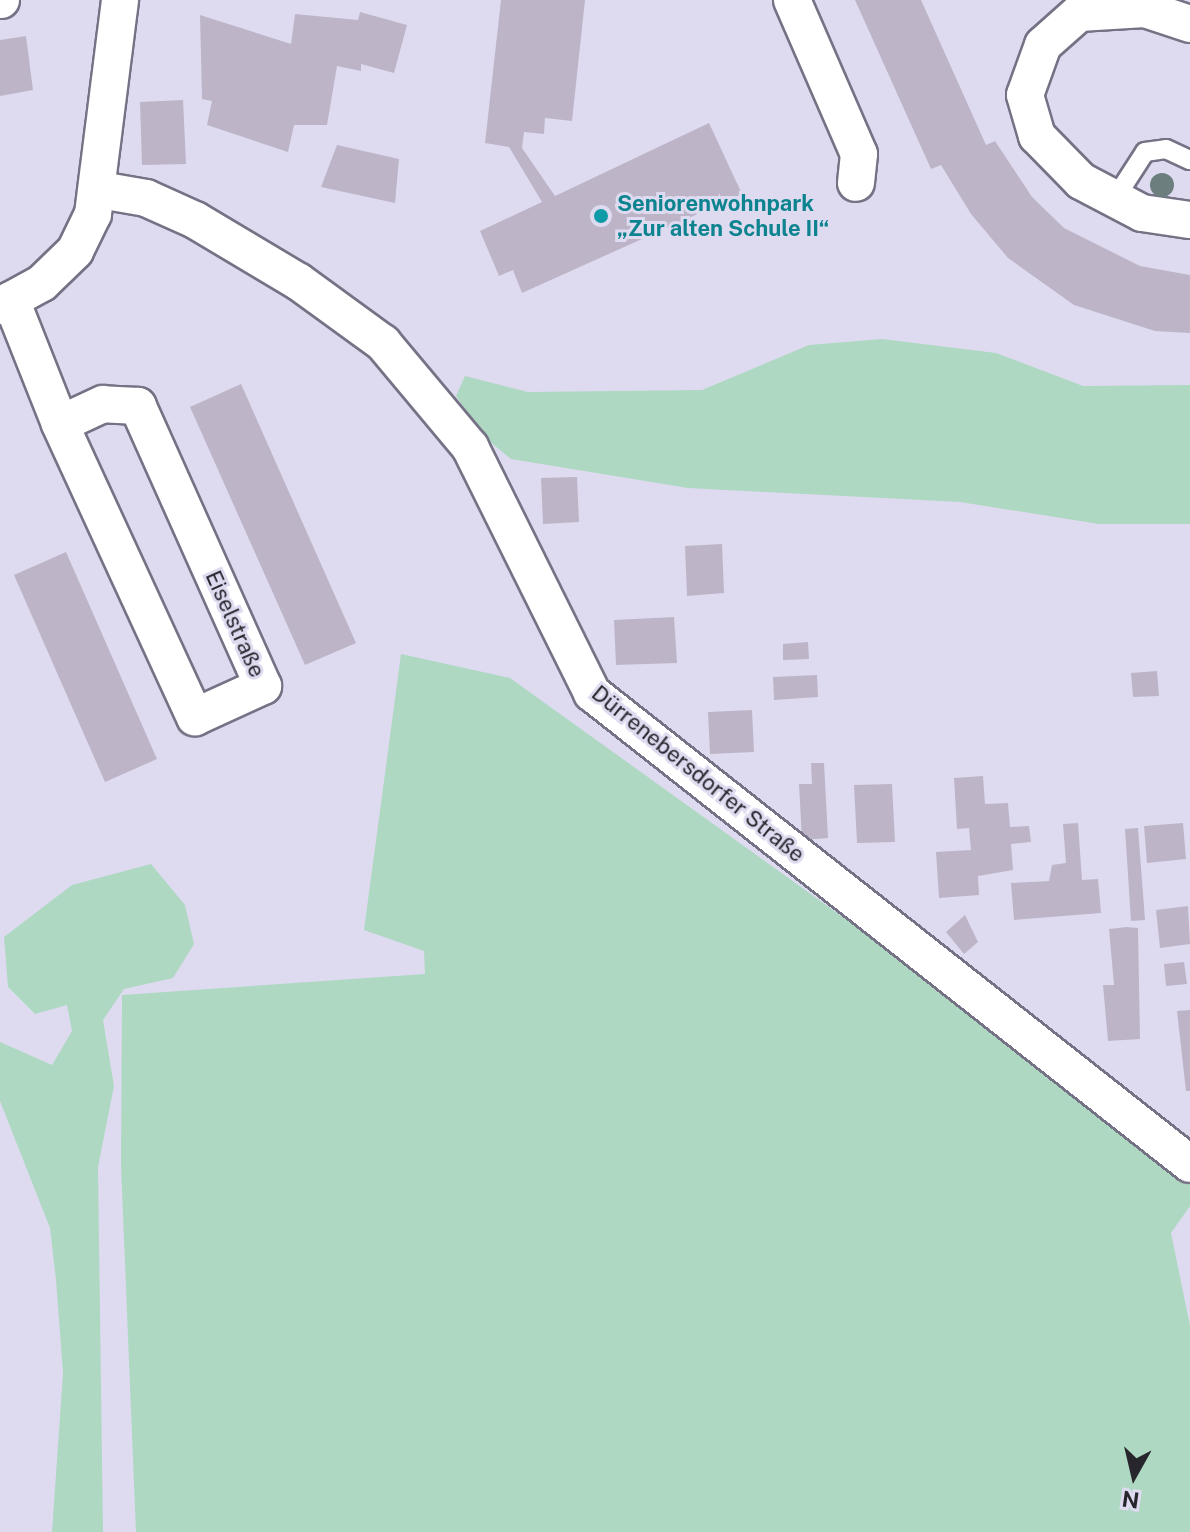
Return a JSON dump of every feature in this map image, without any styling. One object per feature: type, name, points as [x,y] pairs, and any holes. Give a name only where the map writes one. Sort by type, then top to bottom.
[{"type":"street","name":"Eiselstraße","points":[[60,424],[103,404],[138,406],[263,686],[195,717],[60,424],[6,303],[42,283],[75,251],[100,190],[120,0]]},
{"type":"street","points":[[792,0],[859,154],[856,183]]},
{"type":"street","points":[[1190,24],[1145,9],[1079,13],[1043,45],[1033,63],[1025,95],[1037,136],[1081,181],[1114,200],[1157,217],[1190,220]]},
{"type":"street","name":"Dürrenebersdorfer Straße","points":[[100,190],[146,198],[195,220],[299,282],[383,343],[470,447],[592,693],[1190,1164]]},
{"type":"lane","points":[[1114,200],[1145,152],[1166,149],[1190,160]]},
{"type":"green space","points":[[882,339],[996,353],[1083,386],[1190,385],[1190,524],[1099,524],[960,502],[688,488],[511,459],[483,436],[456,396],[465,376],[528,392],[702,390],[809,345]]},
{"type":"green space","points":[[401,654],[510,678],[883,946],[1190,1185],[1190,1206],[1171,1233],[1190,1326],[1190,1532],[136,1532],[121,1166],[122,995],[425,974],[424,951],[364,930]]},
{"type":"green space","points":[[151,864],[185,905],[194,944],[173,978],[124,989],[103,1020],[114,1086],[98,1167],[103,1532],[52,1532],[63,1373],[56,1280],[50,1228],[0,1101],[0,1042],[52,1065],[72,1031],[67,1005],[35,1014],[8,987],[4,937],[72,885]]},
{"type":"building","name":"Seniorenwohnpark „Zur alten Schule II“","points":[[501,0],[585,0],[572,121],[545,118],[544,134],[524,132],[522,148],[555,196],[709,123],[742,194],[522,293],[513,270],[499,276],[480,231],[542,202],[509,147],[485,143]]},
{"type":"building","points":[[855,0],[921,0],[986,145],[995,141],[1032,197],[1064,228],[1140,266],[1190,275],[1190,333],[1155,331],[1074,305],[1008,258],[971,214],[941,165],[931,169]]},
{"type":"building","points":[[360,12],[407,25],[394,73],[361,64],[361,71],[337,66],[327,125],[294,125],[288,152],[207,125],[212,101],[202,99],[200,15],[291,44],[295,14],[358,20]]},
{"type":"building","points":[[26,36],[33,90],[0,96],[0,40]]},
{"type":"building","points":[[183,100],[186,164],[142,165],[140,102]]},
{"type":"building","points":[[337,145],[399,159],[395,203],[321,187]]},
{"type":"building","points":[[241,384],[356,643],[305,665],[190,407]]},
{"type":"building","points":[[577,477],[579,522],[543,524],[541,478]]},
{"type":"building","points":[[722,544],[724,593],[687,596],[685,546]]},
{"type":"building","points":[[66,552],[157,759],[105,782],[14,575]]},
{"type":"building","points":[[674,617],[677,663],[616,665],[614,620]]},
{"type":"building","points":[[808,642],[809,659],[783,660],[783,644]]},
{"type":"building","points":[[1157,671],[1159,696],[1133,697],[1131,673]]},
{"type":"building","points":[[817,675],[818,697],[774,700],[773,677]]},
{"type":"building","points":[[752,710],[754,752],[710,754],[708,712]]},
{"type":"building","points":[[811,763],[824,763],[828,838],[802,840],[799,784],[812,784]]},
{"type":"building","points":[[983,776],[985,804],[1008,803],[1010,827],[1029,826],[1031,842],[1011,844],[1013,870],[978,876],[979,895],[939,898],[936,852],[971,850],[969,828],[957,829],[954,778]]},
{"type":"building","points":[[892,784],[895,842],[857,843],[854,785]]},
{"type":"building","points":[[1078,823],[1082,880],[1098,879],[1101,913],[1014,920],[1011,883],[1049,881],[1052,865],[1066,863],[1063,824]]},
{"type":"building","points":[[1183,823],[1186,859],[1147,863],[1144,826]]},
{"type":"building","points":[[1138,828],[1145,920],[1131,921],[1125,829]]},
{"type":"building","points":[[1188,906],[1190,944],[1160,948],[1156,910]]},
{"type":"building","points":[[965,915],[978,942],[964,954],[946,932]]},
{"type":"building","points":[[1138,928],[1140,1039],[1108,1041],[1103,985],[1114,985],[1109,929]]},
{"type":"building","points":[[1184,962],[1187,984],[1166,986],[1164,964]]},
{"type":"building","points":[[1190,1010],[1190,1091],[1186,1091],[1177,1011]]},
{"type":"place","name":"Seniorenwohnpark „Zur alten Schule II“","points":[[601,216]]}]
